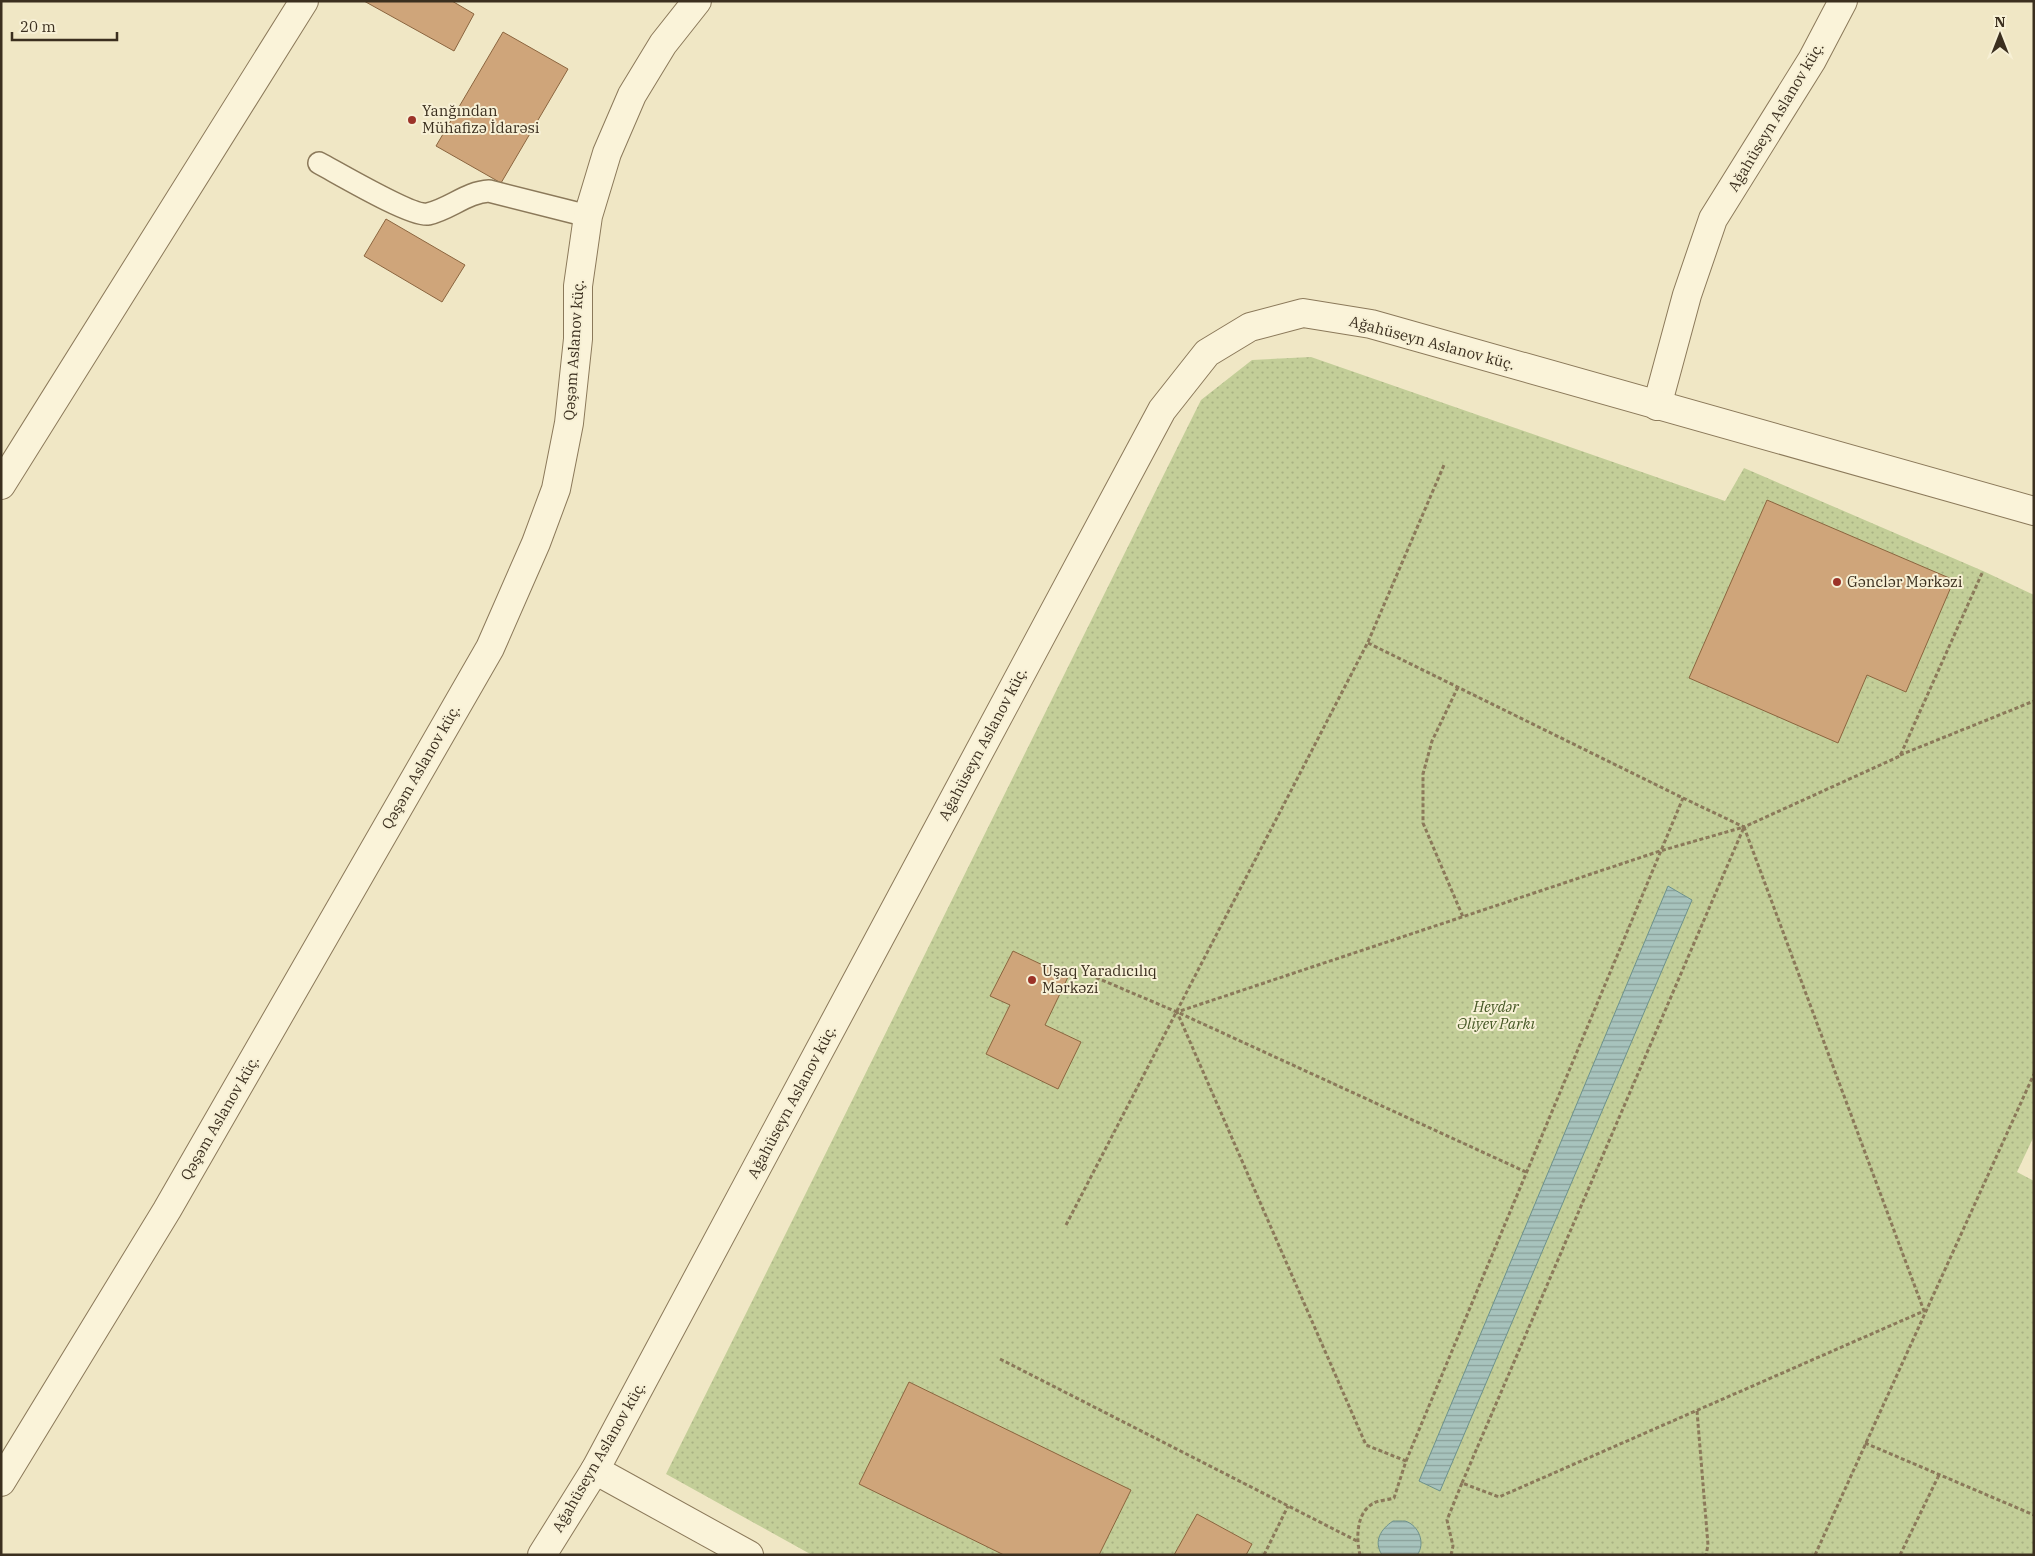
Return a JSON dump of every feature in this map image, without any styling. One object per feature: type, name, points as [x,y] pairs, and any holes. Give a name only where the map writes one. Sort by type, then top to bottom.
[{"type":"street","points":[[1,486],[304,1]]},
{"type":"street","name":"Qəşəm Aslanov küç.","points":[[1,1482],[167,1210],[490,648],[536,543],[556,489],[569,423],[578,339],[578,286],[588,216],[607,153],[632,95],[663,44],[697,1]]},
{"type":"street","name":"Ağahüseyn Aslanov küç.","points":[[1656,406],[1686,295],[1714,219],[1812,60],[1843,1]]},
{"type":"street","name":"Ağahüseyn Aslanov küç.","points":[[542,1555],[595,1470],[1162,410],[1207,353],[1250,327],[1303,313],[1371,324],[1656,406],[2034,511]]},
{"type":"street","points":[[595,1470],[749,1555]]},
{"type":"lane","points":[[319,163],[408,209],[425,215],[443,210],[477,191],[489,191],[588,216]]},
{"type":"path","points":[[1066,1225],[1368,642],[1444,465]]},
{"type":"path","points":[[1900,756],[1983,571]]},
{"type":"path","points":[[1368,642],[1683,798],[1744,826],[1924,1311]]},
{"type":"path","points":[[1458,687],[1432,741],[1423,774],[1423,823],[1463,917]]},
{"type":"path","points":[[1177,1012],[1660,851],[1744,826],[1900,756],[2034,701]]},
{"type":"path","points":[[1360,1555],[1357,1541],[1360,1518],[1373,1503],[1394,1498],[1406,1461],[1683,798]]},
{"type":"path","points":[[1451,1555],[1453,1546],[1447,1520],[1462,1482],[1744,826]]},
{"type":"path","points":[[1090,975],[1177,1012],[1526,1172]]},
{"type":"path","points":[[1177,1012],[1366,1445],[1406,1461]]},
{"type":"path","points":[[1815,1555],[1924,1311],[2034,1074]]},
{"type":"path","points":[[1462,1482],[1499,1497],[1924,1311]]},
{"type":"path","points":[[1000,1360],[1357,1541]]},
{"type":"path","points":[[1697,1411],[1708,1545],[1706,1555]]},
{"type":"path","points":[[1865,1443],[2034,1515]]},
{"type":"path","points":[[1900,1555],[1939,1475]]},
{"type":"path","points":[[1264,1555],[1288,1506]]},
{"type":"green space","name":"Heydər Əliyev Parkı","points":[[1311,357],[1725,501],[1744,468],[1983,571],[2034,595],[2034,1136],[2017,1172],[2034,1181],[2034,1555],[812,1555],[666,1474],[1201,400],[1252,360]]},
{"type":"water","points":[[1668,886],[1692,900],[1440,1491],[1419,1481]]},
{"type":"water","points":[[1393,1521],[1405,1521],[1414,1526],[1421,1540],[1420,1551],[1417,1555],[1382,1555],[1379,1550],[1378,1540],[1385,1528]]},
{"type":"building","points":[[364,1],[452,1],[474,14],[454,51]]},
{"type":"building","points":[[503,32],[568,69],[501,183],[436,146]]},
{"type":"building","points":[[386,219],[465,265],[442,302],[364,256]]},
{"type":"building","points":[[1767,500],[1954,580],[1906,692],[1867,675],[1838,743],[1689,678]]},
{"type":"building","points":[[1013,951],[1068,977],[1045,1025],[1081,1042],[1058,1089],[986,1054],[1010,1005],[990,996]]},
{"type":"building","points":[[909,1382],[1131,1490],[1099,1555],[1004,1555],[859,1484]]},
{"type":"building","points":[[1197,1514],[1252,1544],[1246,1555],[1174,1555]]},
{"type":"place","name":"Yanğından Mühafizə İdarəsi","points":[[412,120]]},
{"type":"place","name":"Gənclər Mərkəzi","points":[[1837,582]]},
{"type":"place","name":"Uşaq Yaradıcılıq Mərkəzi","points":[[1032,980]]}]
